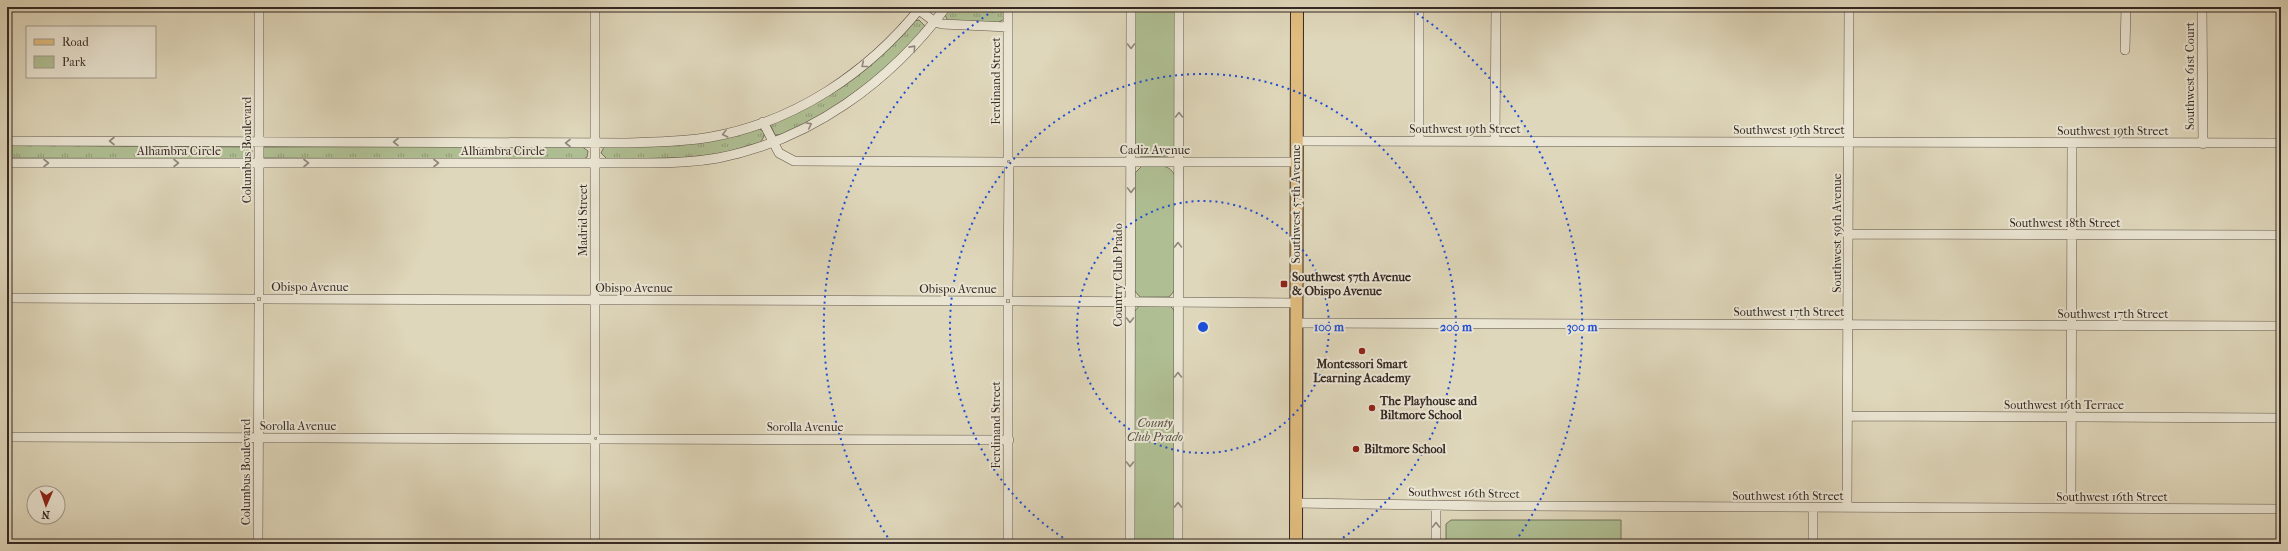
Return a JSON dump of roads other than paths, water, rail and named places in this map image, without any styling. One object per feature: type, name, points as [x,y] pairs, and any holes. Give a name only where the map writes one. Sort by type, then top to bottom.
[{"type":"main road","name":"Southwest 57th Avenue","points":[[1296,544],[1297,7]]},
{"type":"street","name":"Columbus Boulevard","points":[[258,544],[259,7]]},
{"type":"street","name":"Madrid Street","points":[[595,7],[595,544]]},
{"type":"street","name":"Alhambra Circle","points":[[7,163],[595,163],[702,160],[740,152],[773,140],[818,121],[854,99],[906,56],[946,7]]},
{"type":"street","name":"Ferdinand Street","points":[[1008,7],[1008,544]]},
{"type":"street","name":"Country Club Prado","points":[[1130,544],[1131,7]]},
{"type":"street","points":[[1178,544],[1179,7]]},
{"type":"street","points":[[1419,7],[1419,141]]},
{"type":"street","points":[[1496,7],[1496,141]]},
{"type":"street","name":"Southwest 59th Avenue","points":[[1847,508],[1849,7]]},
{"type":"street","points":[[2126,7],[2126,50]]},
{"type":"street","name":"Southwest 61st Court","points":[[2202,7],[2202,144]]},
{"type":"street","name":"Alhambra Circle","points":[[7,141],[595,143],[684,141],[722,135],[763,122],[811,101],[854,73],[886,46],[918,8]]},
{"type":"street","points":[[918,8],[935,22],[946,25],[1008,27]]},
{"type":"street","name":"Cadiz Avenue","points":[[763,122],[781,155],[796,161],[1296,162]]},
{"type":"street","name":"Southwest 19th Street","points":[[1297,142],[1496,141],[2202,144],[2281,143]]},
{"type":"street","points":[[2071,508],[2073,235],[2072,143]]},
{"type":"street","name":"Southwest 18th Street","points":[[1848,234],[2281,235]]},
{"type":"street","name":"Obispo Avenue","points":[[7,298],[1130,301],[1296,303]]},
{"type":"street","name":"Southwest 17th Street","points":[[1296,323],[2281,326]]},
{"type":"street","name":"Southwest 16th Terrace","points":[[1848,416],[2281,418]]},
{"type":"street","name":"Sorolla Avenue","points":[[7,437],[1009,440]]},
{"type":"street","name":"Southwest 16th Street","points":[[1295,503],[1813,508],[2281,509]]},
{"type":"street","points":[[1436,505],[1436,544]]},
{"type":"street","points":[[1813,508],[1814,544]]},
{"type":"place","name":"Southwest 57th Avenue & Obispo Avenue","points":[[1284,284]]},
{"type":"place","name":"Montessori Smart Learning Academy","points":[[1362,351]]},
{"type":"place","name":"The Playhouse and Biltmore School","points":[[1372,408]]},
{"type":"place","name":"Biltmore School","points":[[1356,449]]},
{"type":"park label","name":"County Club Prado","points":[[1155,430]]}]
